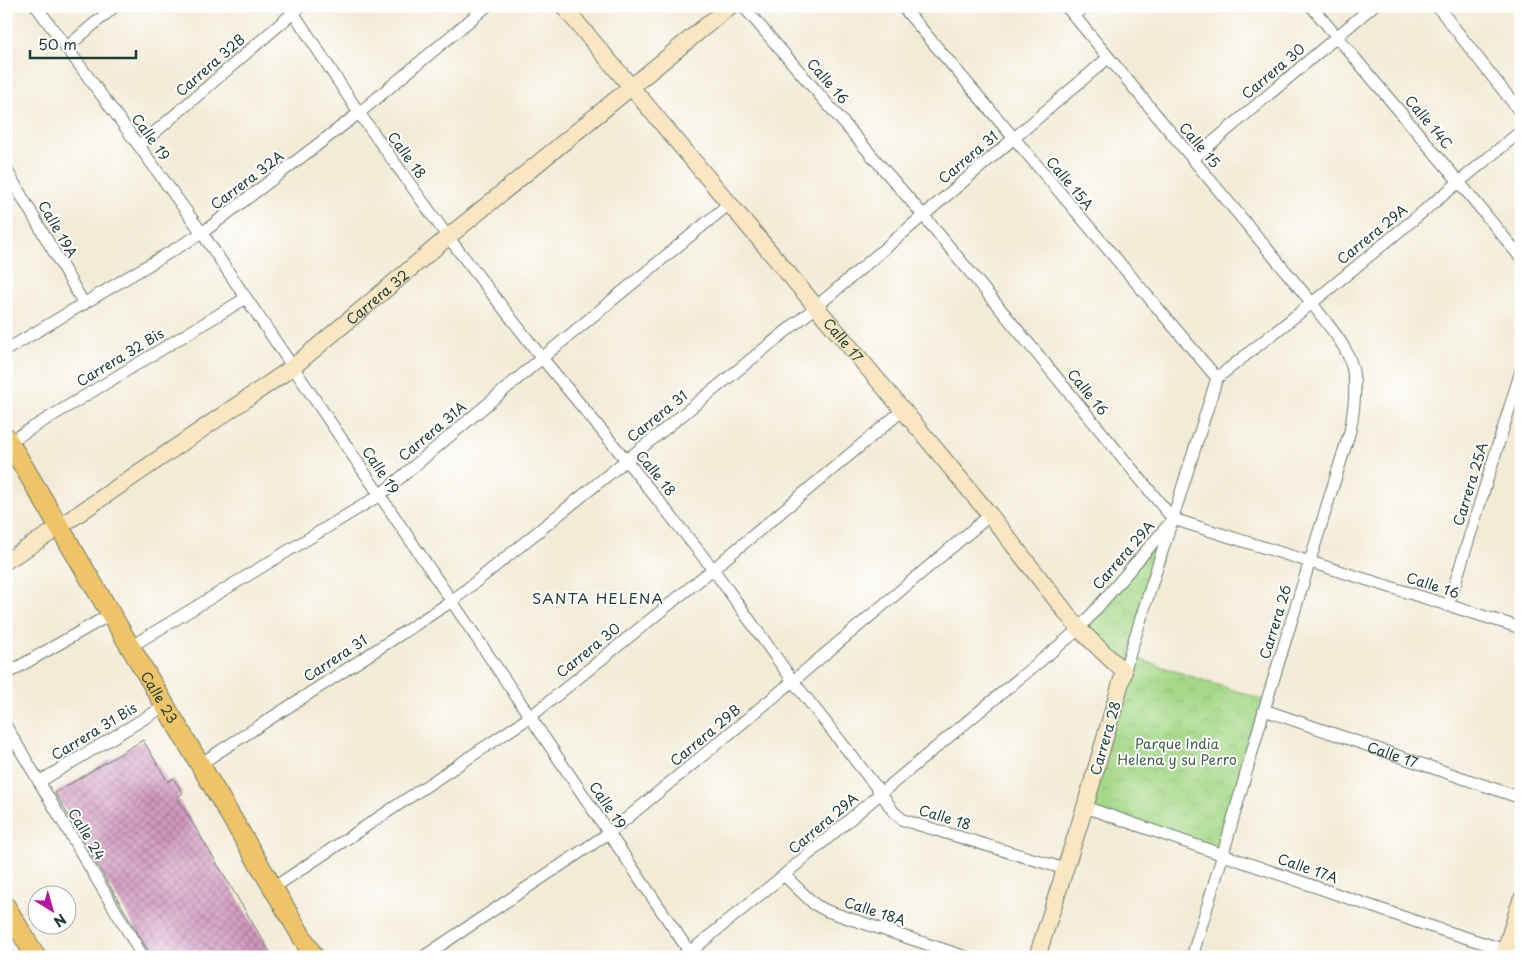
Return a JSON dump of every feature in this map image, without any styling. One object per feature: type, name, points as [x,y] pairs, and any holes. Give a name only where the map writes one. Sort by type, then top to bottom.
[{"type":"main road","name":"Calle 23","points":[[8,440],[314,957]]},
{"type":"main road","points":[[6,907],[36,957]]},
{"type":"street","name":"Calle 19","points":[[36,6],[202,233],[609,833],[688,955]]},
{"type":"street","points":[[66,48],[115,6]]},
{"type":"street","name":"Carrera 32A","points":[[6,350],[202,233],[359,113],[487,6]]},
{"type":"street","name":"Calle 17","points":[[563,6],[990,515],[1079,629],[1124,672]]},
{"type":"street","name":"Carrera 32","points":[[6,561],[293,367],[448,237],[730,6]]},
{"type":"street","name":"Calle 16","points":[[743,6],[923,215],[1173,519],[1521,628]]},
{"type":"street","name":"Calle 15A","points":[[902,6],[1217,378]]},
{"type":"street","name":"Calle 15","points":[[1066,6],[1312,303]]},
{"type":"street","points":[[1074,16],[1085,6]]},
{"type":"street","name":"Calle 14C","points":[[1311,6],[1521,258]]},
{"type":"street","name":"Carrera 30","points":[[1193,160],[1373,6]]},
{"type":"street","points":[[1437,6],[1521,112]]},
{"type":"street","name":"Calle 18","points":[[295,8],[359,113],[448,237],[542,358],[713,569],[793,681],[881,793],[892,811],[902,820],[1065,869]]},
{"type":"street","name":"Carrera 32B","points":[[140,146],[295,8]]},
{"type":"street","name":"Carrera 31","points":[[200,764],[452,601],[816,307],[1108,58]]},
{"type":"street","name":"Carrera 29A","points":[[688,955],[1079,629],[1173,519],[1217,378],[1312,303],[1521,131]]},
{"type":"street","name":"Calle 19A","points":[[6,169],[84,304]]},
{"type":"street","name":"Carrera 31A","points":[[130,646],[380,495],[728,204]]},
{"type":"street","name":"Carrera 32 Bis","points":[[8,440],[246,298]]},
{"type":"street","name":"Carrera 26","points":[[1192,957],[1264,710],[1350,431],[1356,402],[1353,373],[1346,351],[1312,303]]},
{"type":"street","name":"Carrera 25A","points":[[1448,606],[1521,371]]},
{"type":"street","name":"Carrera 30","points":[[273,888],[530,717],[713,569],[903,410]]},
{"type":"street","name":"Carrera 29B","points":[[423,957],[609,833],[990,515]]},
{"type":"street","name":"Carrera 28","points":[[1036,957],[1085,807],[1124,672],[1173,519]]},
{"type":"street","points":[[6,674],[111,614]]},
{"type":"street","name":"Carrera 31 Bis","points":[[39,782],[165,706]]},
{"type":"street","name":"Calle 17","points":[[1264,710],[1521,798]]},
{"type":"street","name":"Calle 24","points":[[6,726],[143,957]]},
{"type":"street","name":"Calle 17A","points":[[1085,807],[1510,954]]},
{"type":"street","name":"Calle 18A","points":[[784,875],[814,904],[827,912],[966,957]]},
{"type":"street","points":[[1510,954],[1521,900]]},
{"type":"green space","name":"Parque India Helena y su Perro","points":[[1173,519],[1129,656],[1267,701],[1223,854],[1085,807],[1124,672],[1079,629]]},
{"type":"building","points":[[143,740],[168,782],[173,778],[183,793],[177,797],[273,957],[152,957],[55,793]]},
{"type":"district","name":"SANTA HELENA","points":[[598,597]]}]
